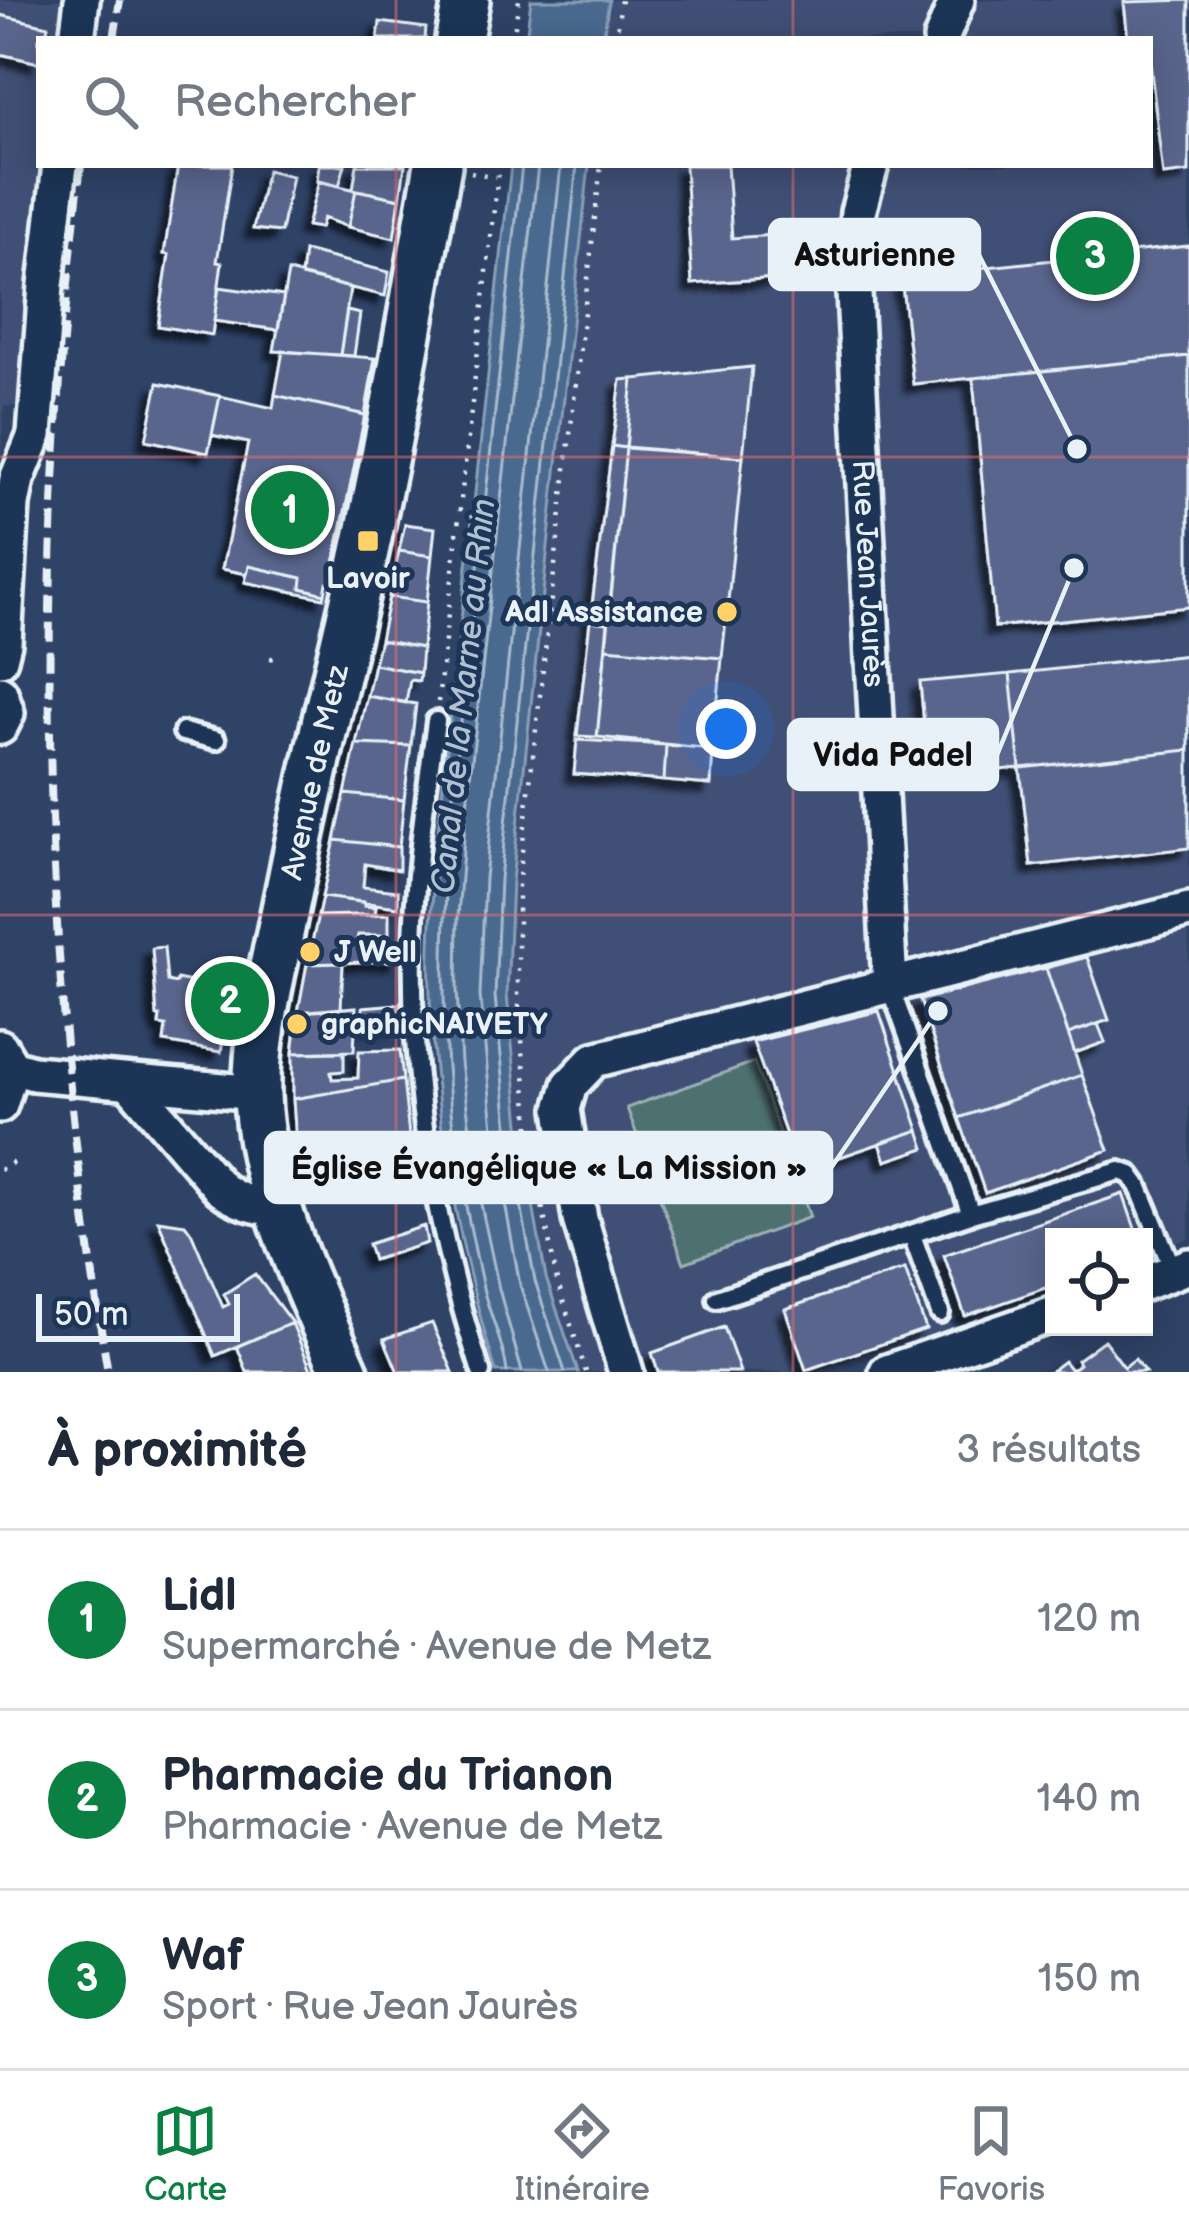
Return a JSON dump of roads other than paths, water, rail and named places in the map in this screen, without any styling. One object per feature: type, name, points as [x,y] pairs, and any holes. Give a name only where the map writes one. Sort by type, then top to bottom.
[{"type":"main road","points":[[460,36],[466,0]]},
{"type":"main road","name":"Avenue de Metz","points":[[345,1372],[280,1210],[266,1160],[257,1093],[275,958],[315,762],[455,168]]},
{"type":"street","points":[[76,36],[82,0]]},
{"type":"street","points":[[942,36],[957,0]]},
{"type":"street","points":[[0,659],[12,503],[35,435],[60,168]]},
{"type":"street","name":"Rue Jean Jaurès","points":[[870,168],[858,212],[854,274],[890,986]]},
{"type":"street","points":[[0,694],[7,712],[0,727]]},
{"type":"street","points":[[626,1372],[580,1219],[563,1108],[570,1084],[594,1060],[1189,910]]},
{"type":"street","points":[[0,1105],[6,1057],[33,1073],[257,1093]]},
{"type":"street","points":[[130,1083],[220,1188],[250,1205],[280,1210]]},
{"type":"street","points":[[887,1372],[1045,1317]]},
{"type":"lane","points":[[436,721],[417,866],[415,1035],[438,1215],[458,1302],[481,1372]]},
{"type":"lane","points":[[183,733],[216,740]]},
{"type":"lane","points":[[890,986],[971,1214]]},
{"type":"lane","points":[[717,1299],[1112,1171],[1131,1174],[1138,1184],[1169,1274]]},
{"type":"lane","points":[[912,1235],[940,1312]]},
{"type":"water","points":[[531,0],[609,0],[603,36],[526,36]]},
{"type":"water","name":"Canal de la Marne au Rhin","points":[[511,168],[589,168],[512,881],[507,995],[522,1144],[546,1278],[578,1372],[496,1372],[471,1279],[437,1091],[430,995],[439,821]]},
{"type":"railway","points":[[114,36],[120,0]]},
{"type":"railway","points":[[81,168],[55,467],[51,770],[68,1072],[108,1372]]},
{"type":"place","name":"Waf","points":[[1095,256]]},
{"type":"place","name":"Asturienne","points":[[1077,449]]},
{"type":"place","name":"Lidl","points":[[290,510]]},
{"type":"place","name":"Lavoir","points":[[368,541]]},
{"type":"place","name":"Vida Padel","points":[[1074,568]]},
{"type":"place","name":"Adl Assistance","points":[[727,612]]},
{"type":"place","name":"J Well","points":[[310,952]]},
{"type":"place","name":"Pharmacie du Trianon","points":[[230,1001]]},
{"type":"place","name":"Église Évangélique « La Mission »","points":[[938,1011]]},
{"type":"place","name":"graphicNAIVETY","points":[[297,1024]]}]
